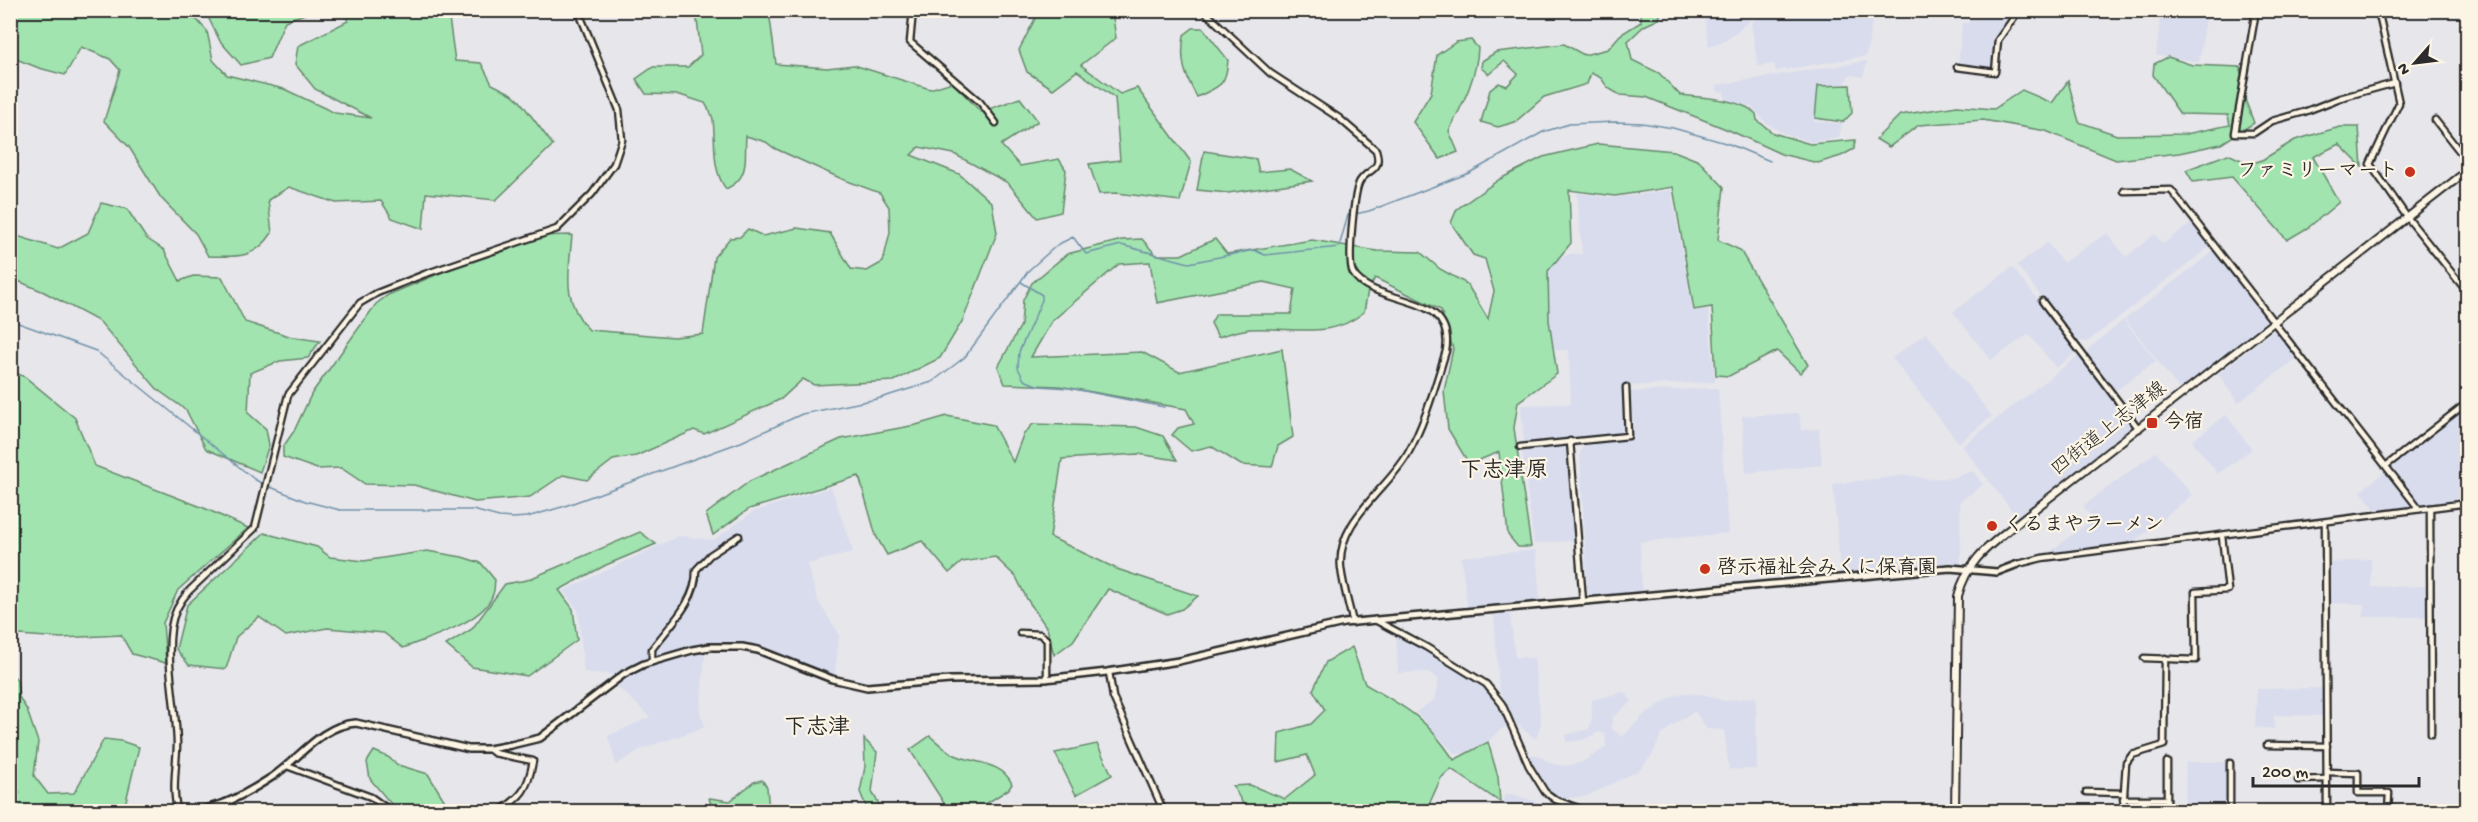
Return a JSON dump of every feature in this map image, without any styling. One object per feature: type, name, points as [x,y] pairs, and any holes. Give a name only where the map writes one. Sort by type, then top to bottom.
[{"type":"main road","name":"四街道上志津線","points":[[1955,812],[1958,604],[1967,570],[1992,543],[2468,170]]},
{"type":"street","points":[[178,812],[175,796],[177,744],[171,625],[182,599],[255,528],[288,395],[364,299],[425,274],[557,229],[592,194],[614,164],[622,140],[619,110],[578,10]]},
{"type":"street","points":[[913,10],[910,42],[980,102],[996,123]]},
{"type":"street","points":[[1203,10],[1270,73],[1339,118],[1376,150],[1378,157],[1376,168],[1359,182],[1349,254],[1351,269],[1354,276],[1365,285],[1427,308],[1434,313],[1445,333],[1446,351],[1416,438],[1407,456],[1356,520],[1344,541],[1341,567],[1353,622]]},
{"type":"street","points":[[1957,67],[1995,72],[1998,40],[2015,16],[2015,10]]},
{"type":"street","points":[[2256,10],[2235,134],[2254,133],[2272,121],[2395,82]]},
{"type":"street","points":[[2378,10],[2399,103],[2370,164],[2407,217],[2468,293]]},
{"type":"street","points":[[2435,120],[2468,162]]},
{"type":"street","points":[[2124,191],[2171,190],[2419,509]]},
{"type":"street","points":[[2042,301],[2139,429]]},
{"type":"street","points":[[1520,447],[1628,436],[1626,387]]},
{"type":"street","points":[[2387,465],[2468,402]]},
{"type":"street","points":[[1570,441],[1583,602]]},
{"type":"street","points":[[489,750],[540,738],[624,674],[652,662],[692,650],[729,646],[758,650],[832,679],[867,687],[950,680],[1047,679],[1109,672],[1202,656],[1353,622],[1950,568],[1997,572],[2034,559],[2468,503]]},
{"type":"street","points":[[2461,504],[2468,515]]},
{"type":"street","points":[[2430,508],[2431,734]]},
{"type":"street","points":[[2325,522],[2327,812]]},
{"type":"street","points":[[652,662],[652,649],[681,614],[693,586],[696,570],[710,555],[739,536]]},
{"type":"street","points":[[2144,658],[2196,660],[2195,592],[2228,590],[2222,536]]},
{"type":"street","points":[[1375,620],[1426,647],[1486,684],[1502,704],[1532,773],[1545,792],[1556,800],[1588,812]]},
{"type":"street","points":[[1020,633],[1040,634],[1047,640],[1047,679]]},
{"type":"street","points":[[2123,812],[2126,763],[2132,755],[2164,745],[2165,658]]},
{"type":"street","points":[[1109,672],[1113,697],[1164,812]]},
{"type":"street","points":[[196,812],[227,802],[261,784],[330,730],[352,723],[533,761],[530,782],[524,791],[519,798],[498,812]]},
{"type":"street","points":[[2267,745],[2327,746]]},
{"type":"street","points":[[2167,762],[2167,812]]},
{"type":"street","points":[[2230,763],[2230,812]]},
{"type":"street","points":[[286,766],[371,797],[392,812]]},
{"type":"street","points":[[2327,772],[2358,773],[2358,793],[2389,793],[2388,812]]},
{"type":"street","points":[[2298,780],[2327,779]]},
{"type":"street","points":[[2086,792],[2167,799]]},
{"type":"street","points":[[227,802],[234,812]]},
{"type":"shaded area","points":[[1704,10],[1757,11],[1747,23],[1726,40],[1709,46]]},
{"type":"shaded area","points":[[1765,11],[1874,13],[1866,56],[1776,71],[1774,64],[1758,66],[1751,23]]},
{"type":"shaded area","points":[[1970,11],[2014,11],[1995,40],[1993,70],[1958,66],[1962,23],[1969,23]]},
{"type":"shaded area","points":[[2161,11],[2207,11],[2199,62],[2156,55]]},
{"type":"shaded area","points":[[1867,61],[1863,77],[1849,75],[1845,84],[1817,85],[1814,121],[1842,124],[1839,137],[1811,142],[1783,133],[1766,123],[1752,107],[1726,100],[1724,91],[1717,92],[1716,85]]},
{"type":"shaded area","points":[[1671,190],[1693,311],[1708,310],[1715,382],[1623,386],[1625,427],[1617,435],[1524,443],[1521,405],[1571,404],[1569,350],[1555,350],[1542,308],[1544,264],[1570,254],[1582,254],[1577,193],[1614,198]]},
{"type":"shaded area","points":[[2193,222],[2211,246],[2087,342],[2079,341],[2062,323],[2017,265],[2047,243],[2063,263],[2107,233],[2126,257],[2155,234],[2163,244]]},
{"type":"shaded area","points":[[2214,251],[2267,321],[2180,390],[2125,319]]},
{"type":"shaded area","points":[[2012,267],[2078,351],[2056,368],[2029,334],[1991,360],[1953,312]]},
{"type":"shaded area","points":[[2124,320],[2156,361],[2115,391],[2089,359],[2088,349]]},
{"type":"shaded area","points":[[2275,329],[2298,357],[2238,403],[2218,374]]},
{"type":"shaded area","points":[[1926,333],[1992,416],[1959,443],[1892,358]]},
{"type":"shaded area","points":[[2080,354],[2135,426],[2017,517],[1962,446]]},
{"type":"shaded area","points":[[1718,388],[1728,533],[1640,542],[1642,594],[1588,598],[1580,452],[1586,444],[1634,439],[1631,392]]},
{"type":"shaded area","points":[[2467,406],[2467,499],[2421,505],[2391,465]]},
{"type":"shaded area","points":[[1799,413],[1801,430],[1819,429],[1822,465],[1746,473],[1742,416]]},
{"type":"shaded area","points":[[2226,415],[2252,449],[2218,474],[2192,441]]},
{"type":"shaded area","points":[[1568,445],[1575,540],[1534,544],[1522,450]]},
{"type":"shaded area","points":[[2156,452],[2192,495],[2129,546],[2046,555],[2093,519],[2083,506]]},
{"type":"shaded area","points":[[2388,469],[2415,508],[2377,512],[2361,491]]},
{"type":"shaded area","points":[[1973,471],[1983,485],[1960,501],[1961,565],[1841,576],[1833,484],[1908,475],[1928,479],[1952,478]]},
{"type":"shaded area","points":[[831,487],[853,552],[807,564],[818,601],[839,634],[835,675],[748,643],[707,643],[658,655],[616,675],[584,672],[578,610],[563,591],[679,536],[714,540],[753,512]]},
{"type":"shaded area","points":[[1536,550],[1540,602],[1468,610],[1461,557]]},
{"type":"shaded area","points":[[2371,559],[2371,587],[2429,586],[2428,617],[2364,617],[2364,604],[2329,603],[2329,563]]},
{"type":"shaded area","points":[[1510,614],[1515,657],[1534,658],[1541,723],[1536,739],[1516,724],[1499,689],[1494,615]]},
{"type":"shaded area","points":[[1396,633],[1484,684],[1508,724],[1489,740],[1466,753],[1455,754],[1416,712],[1434,700],[1439,679],[1428,672],[1398,673]]},
{"type":"shaded area","points":[[705,653],[700,712],[705,727],[641,749],[616,765],[608,736],[650,717],[617,686],[633,674],[662,663]]},
{"type":"shaded area","points":[[2325,688],[2325,716],[2274,715],[2274,729],[2255,727],[2257,689]]},
{"type":"shaded area","points":[[1624,692],[1632,701],[1613,717],[1611,728],[1622,737],[1645,714],[1670,698],[1683,693],[1702,694],[1724,701],[1756,697],[1757,769],[1729,769],[1724,730],[1707,729],[1695,711],[1671,726],[1660,737],[1653,754],[1640,770],[1587,796],[1560,799],[1541,782],[1529,755],[1537,755],[1552,764],[1565,766],[1580,763],[1597,753],[1606,747],[1605,734],[1599,732],[1583,740],[1566,742],[1566,735],[1589,729],[1592,718],[1592,700]]},
{"type":"shaded area","points":[[2186,762],[2228,762],[2228,811],[2185,812]]},
{"type":"shaded area","points":[[1512,794],[1534,801],[1550,811],[1502,811],[1505,795]]},
{"type":"shaded area","points":[[1709,805],[1772,806],[1772,811],[1709,811]]},
{"type":"green space","points":[[10,11],[189,11],[207,31],[213,60],[227,75],[284,89],[335,113],[371,118],[315,89],[295,64],[298,46],[348,21],[343,11],[448,11],[455,61],[481,63],[492,84],[512,94],[520,101],[553,145],[496,200],[426,193],[423,229],[392,218],[381,201],[336,203],[289,187],[268,200],[272,233],[259,248],[245,255],[208,256],[196,234],[161,198],[129,147],[104,121],[120,70],[110,59],[81,47],[65,75],[11,57]]},
{"type":"green space","points":[[205,11],[313,11],[285,21],[269,58],[241,65],[220,41]]},
{"type":"green space","points":[[696,11],[769,11],[776,64],[827,68],[854,65],[930,89],[952,82],[981,112],[1020,98],[1038,121],[1001,145],[1020,166],[1059,159],[1066,170],[1061,212],[1037,218],[1008,183],[954,154],[919,147],[911,155],[959,174],[992,203],[997,233],[963,320],[940,358],[894,381],[814,385],[803,379],[781,399],[704,434],[694,430],[636,456],[613,460],[587,480],[563,475],[530,497],[475,502],[414,485],[365,484],[341,468],[317,469],[283,457],[283,447],[294,431],[312,393],[376,304],[388,295],[529,236],[572,235],[569,273],[571,297],[580,319],[589,330],[674,337],[703,334],[714,257],[730,238],[740,237],[748,229],[763,236],[797,228],[830,233],[851,269],[867,271],[883,262],[890,232],[889,207],[880,193],[842,179],[774,148],[766,142],[746,136],[743,173],[734,184],[726,189],[716,164],[713,118],[705,103],[680,95],[646,94],[636,79],[653,67],[688,67],[701,55]]},
{"type":"green space","points":[[1039,11],[1112,11],[1116,38],[1081,65],[1120,94],[1137,88],[1191,162],[1180,201],[1117,193],[1099,194],[1089,164],[1120,160],[1115,98],[1077,71],[1053,89],[1027,72],[1019,50]]},
{"type":"green space","points":[[1641,11],[1661,11],[1659,19],[1644,26],[1628,41],[1632,60],[1659,73],[1680,95],[1741,105],[1756,114],[1757,120],[1773,133],[1810,144],[1855,140],[1854,149],[1841,156],[1818,163],[1781,154],[1646,97],[1620,95],[1608,88],[1601,78],[1591,73],[1587,84],[1544,97],[1515,122],[1498,127],[1481,122],[1490,90],[1499,83],[1507,86],[1518,74],[1504,61],[1489,74],[1481,68],[1482,61],[1496,52],[1564,44],[1584,55],[1608,49],[1620,35],[1641,22]]},
{"type":"green space","points":[[1193,28],[1203,28],[1228,60],[1223,81],[1197,97],[1186,74],[1183,60],[1184,35]]},
{"type":"green space","points":[[1471,40],[1478,48],[1475,70],[1449,131],[1458,152],[1440,159],[1413,122],[1431,93],[1437,55],[1456,42]]},
{"type":"green space","points":[[2168,57],[2192,65],[2240,67],[2246,102],[2254,123],[2221,144],[2179,153],[2116,160],[2046,131],[1983,120],[1919,125],[1889,147],[1876,139],[1900,115],[1957,106],[1994,109],[2022,90],[2052,103],[2068,81],[2079,122],[2117,135],[2186,134],[2230,125],[2228,115],[2180,114],[2153,75],[2154,64]]},
{"type":"green space","points":[[1850,85],[1852,113],[1843,122],[1815,118],[1818,86]]},
{"type":"green space","points":[[2340,127],[2359,127],[2362,167],[2339,144],[2313,157],[2339,202],[2309,227],[2287,240],[2232,177],[2193,182],[2186,170],[2228,154],[2250,164],[2262,160],[2295,140]]},
{"type":"green space","points":[[1598,144],[1674,151],[1699,161],[1724,187],[1718,240],[1740,250],[1808,365],[1800,373],[1777,351],[1729,376],[1716,375],[1712,307],[1694,310],[1673,187],[1615,196],[1569,190],[1571,243],[1548,271],[1549,320],[1557,374],[1518,402],[1514,428],[1531,547],[1518,547],[1508,535],[1499,452],[1469,464],[1448,429],[1444,391],[1453,349],[1441,310],[1375,278],[1368,290],[1364,312],[1351,321],[1323,329],[1250,329],[1218,337],[1211,323],[1216,314],[1291,314],[1295,289],[1264,282],[1157,303],[1150,262],[1119,264],[1052,321],[1031,357],[1142,352],[1179,372],[1282,349],[1293,437],[1278,446],[1272,467],[1241,465],[1211,446],[1191,451],[1172,435],[1178,428],[1194,424],[1186,409],[1059,386],[1005,384],[998,367],[1021,325],[1023,300],[1032,283],[1067,254],[1122,240],[1142,239],[1156,255],[1181,255],[1215,239],[1227,254],[1312,240],[1377,251],[1420,252],[1440,269],[1467,284],[1488,319],[1494,291],[1485,259],[1473,255],[1451,223],[1457,209],[1500,179],[1543,157]]},
{"type":"green space","points":[[1204,151],[1256,159],[1259,172],[1290,169],[1312,181],[1228,193],[1197,190]]},
{"type":"green space","points":[[101,203],[127,209],[146,238],[164,250],[180,281],[193,276],[222,277],[245,322],[292,337],[320,341],[308,358],[280,361],[250,373],[248,413],[266,429],[269,445],[260,472],[206,449],[186,410],[158,390],[100,322],[44,292],[11,278],[11,234],[58,249],[88,233]]},
{"type":"green space","points":[[11,371],[25,377],[75,418],[95,466],[204,508],[248,528],[178,590],[163,623],[166,663],[132,654],[121,635],[61,638],[19,635],[11,625],[10,448],[14,435],[11,433]]},
{"type":"green space","points":[[947,416],[993,425],[1013,462],[1023,435],[1033,424],[1136,427],[1163,436],[1177,460],[1138,454],[1062,459],[1050,537],[1117,569],[1198,596],[1182,609],[1167,614],[1108,589],[1073,641],[1054,655],[1047,628],[1027,599],[1016,577],[995,557],[962,562],[949,573],[922,541],[887,555],[876,536],[859,476],[749,509],[713,535],[706,514],[750,481],[841,439],[916,425]]},
{"type":"green space","points":[[640,532],[656,544],[606,565],[559,590],[573,609],[577,640],[527,676],[472,667],[446,645],[472,629],[505,584],[527,580]]},
{"type":"green space","points":[[264,533],[317,547],[330,557],[364,561],[427,551],[462,557],[481,563],[495,580],[494,592],[488,604],[468,621],[403,648],[384,633],[327,628],[286,636],[259,617],[236,637],[226,669],[189,665],[176,649],[187,605]]},
{"type":"green space","points":[[1352,647],[1365,684],[1416,716],[1434,734],[1454,760],[1488,742],[1498,777],[1500,802],[1451,769],[1441,778],[1426,811],[1247,811],[1233,786],[1250,785],[1285,799],[1315,775],[1307,755],[1278,762],[1279,733],[1311,724],[1325,710],[1313,690],[1326,662]]},
{"type":"green space","points":[[10,671],[17,680],[19,697],[27,710],[38,742],[34,776],[48,794],[74,793],[104,739],[121,741],[139,747],[126,801],[130,811],[29,811],[26,806],[11,811],[11,800],[20,793],[11,771]]},
{"type":"green space","points":[[930,736],[953,754],[1001,771],[1012,784],[1009,789],[975,811],[949,811],[910,750]]},
{"type":"green space","points":[[864,739],[877,752],[872,792],[879,804],[876,811],[868,811],[860,792],[865,767]]},
{"type":"green space","points":[[1097,744],[1112,775],[1076,795],[1055,753]]},
{"type":"green space","points":[[374,751],[388,757],[398,765],[428,774],[451,811],[397,811],[370,779],[367,762]]},
{"type":"green space","points":[[762,780],[767,787],[769,811],[713,811],[709,798],[730,801],[754,782]]},
{"type":"waterway","points":[[1355,214],[1369,211],[1469,173],[1543,132],[1569,124],[1642,123],[1673,128],[1729,144],[1770,161]]},
{"type":"waterway","points":[[268,486],[305,501],[340,510],[473,510],[499,517],[527,517],[562,507],[741,442],[802,414],[877,399],[932,382],[965,357],[1029,270],[1057,245],[1073,237],[1086,254],[1121,245],[1189,263],[1254,250],[1265,255],[1339,247],[1348,215],[1351,215]]},
{"type":"waterway","points":[[1021,282],[1042,295],[1042,300],[1019,352],[1018,368],[1024,380],[1039,386],[1069,388],[1164,407]]},
{"type":"waterway","points":[[10,320],[96,351],[263,484]]},
{"type":"place","name":"ファミリーマート","points":[[2410,172]]},
{"type":"place","name":"今宿","points":[[2152,423]]},
{"type":"place","name":"くるまやラーメン","points":[[1992,526]]},
{"type":"place","name":"啓示福祉会みくに保育園","points":[[1705,569]]},
{"type":"district","name":"下志津原","points":[[1504,472]]},
{"type":"district","name":"下志津","points":[[817,729]]}]
